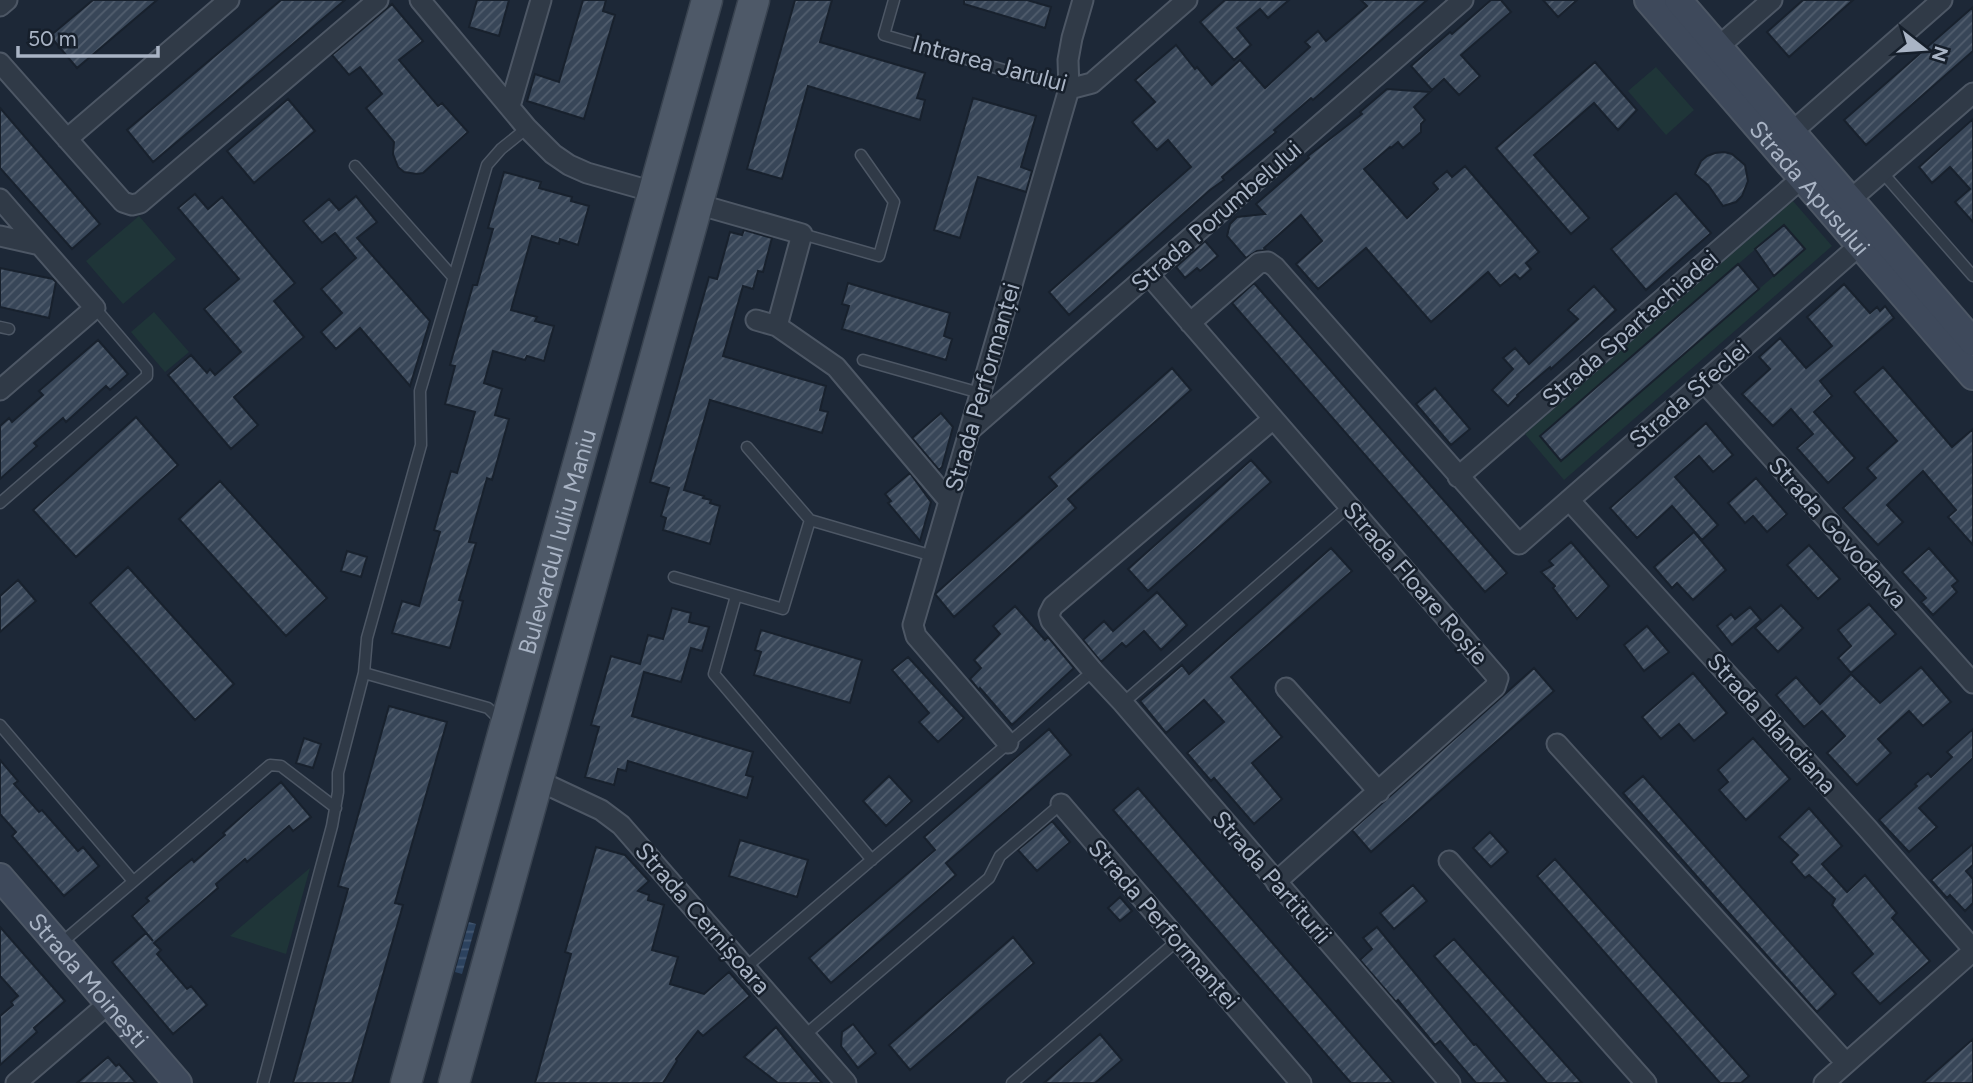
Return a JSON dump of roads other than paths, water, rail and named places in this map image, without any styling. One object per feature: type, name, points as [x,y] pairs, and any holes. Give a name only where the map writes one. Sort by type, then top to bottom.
[{"type":"main road","name":"Bulevardul Iuliu Maniu","points":[[406,1083],[707,0]]},
{"type":"main road","name":"Bulevardul Iuliu Maniu","points":[[454,1083],[754,0]]},
{"type":"main road","name":"Strada Apusului","points":[[1648,0],[1802,178],[1842,207]]},
{"type":"main road","name":"Strada Apusului","points":[[1678,0],[1792,132],[1842,207],[1869,238],[1973,342]]},
{"type":"main road","points":[[654,192],[697,204]]},
{"type":"main road","name":"Strada Apusului","points":[[1869,238],[1973,376]]},
{"type":"main road","points":[[506,724],[550,737]]},
{"type":"main road","name":"Strada Moinești","points":[[0,877],[178,1083]]},
{"type":"street","points":[[0,6],[7,0]]},
{"type":"street","points":[[67,139],[229,0]]},
{"type":"street","points":[[0,63],[123,202],[132,205],[140,203],[378,0]]},
{"type":"street","points":[[420,0],[527,128],[553,154],[587,173],[654,192]]},
{"type":"street","points":[[510,106],[541,0]]},
{"type":"street","name":"Strada Performanței","points":[[1008,743],[916,636],[914,620],[1069,89],[1068,60],[1083,0]]},
{"type":"street","name":"Intrarea Jarului","points":[[1069,89],[1092,83],[1187,0]]},
{"type":"street","name":"Strada Porumbelului","points":[[969,430],[1462,0]]},
{"type":"street","points":[[1718,47],[1772,0]]},
{"type":"street","points":[[1792,132],[1942,0]]},
{"type":"street","name":"Strada Apusului","points":[[1842,207],[1973,93]]},
{"type":"street","name":"Strada Spartachiadei","points":[[1458,477],[1802,178]]},
{"type":"street","points":[[0,199],[95,308],[0,390]]},
{"type":"street","points":[[697,204],[802,234],[777,326]]},
{"type":"street","points":[[0,236],[40,245]]},
{"type":"street","name":"Strada Sfeclei","points":[[1458,477],[1519,544],[1869,238]]},
{"type":"street","points":[[1190,323],[1259,263],[1268,262],[1458,477]]},
{"type":"street","name":"Strada Floare Roșie","points":[[1149,275],[1498,678],[1495,687],[1276,882]]},
{"type":"street","points":[[756,320],[777,326],[836,368],[949,501]]},
{"type":"street","name":"Strada Govodarva","points":[[1704,382],[1973,683]]},
{"type":"street","name":"Strada Partiturii","points":[[1273,419],[1053,606],[1049,614],[1051,621],[1093,671],[1123,702],[1450,1083]]},
{"type":"street","name":"Strada Blandiana","points":[[1569,500],[1973,950]]},
{"type":"street","points":[[1286,688],[1378,792]]},
{"type":"street","points":[[1557,744],[1846,1063]]},
{"type":"street","name":"Strada Cernișoara","points":[[537,780],[601,810],[621,825],[846,1083]]},
{"type":"street","name":"Strada Performanței","points":[[1061,804],[1301,1083]]},
{"type":"street","points":[[1449,861],[1646,1083]]},
{"type":"street","points":[[1824,1083],[1973,950]]},
{"type":"street","points":[[16,1083],[109,1003]]},
{"type":"lane","name":"Intrarea Jarului","points":[[894,0],[884,35],[1069,89]]},
{"type":"lane","points":[[263,1083],[336,808],[338,773],[364,673],[367,638],[421,445],[420,391],[486,165],[527,128]]},
{"type":"lane","points":[[802,234],[879,256],[894,202],[861,155]]},
{"type":"lane","points":[[355,166],[453,278]]},
{"type":"lane","points":[[1882,172],[1973,276]]},
{"type":"lane","points":[[0,503],[147,376],[147,369],[95,308]]},
{"type":"lane","points":[[863,360],[980,393]]},
{"type":"lane","points":[[747,447],[810,520],[933,556]]},
{"type":"lane","points":[[1123,702],[1349,506]]},
{"type":"lane","points":[[674,577],[783,609],[810,520]]},
{"type":"lane","points":[[736,596],[714,674],[872,860]]},
{"type":"lane","points":[[746,967],[1093,671]]},
{"type":"lane","points":[[364,673],[488,708],[506,724]]},
{"type":"lane","points":[[0,725],[133,881]]},
{"type":"lane","points":[[58,944],[270,765],[281,766],[336,808]]},
{"type":"lane","name":"Strada Performanței","points":[[805,1035],[989,878],[1000,856],[1061,804]]},
{"type":"lane","points":[[1012,1083],[1178,940]]},
{"type":"water","points":[[469,922],[476,924],[462,974],[455,972]]}]
